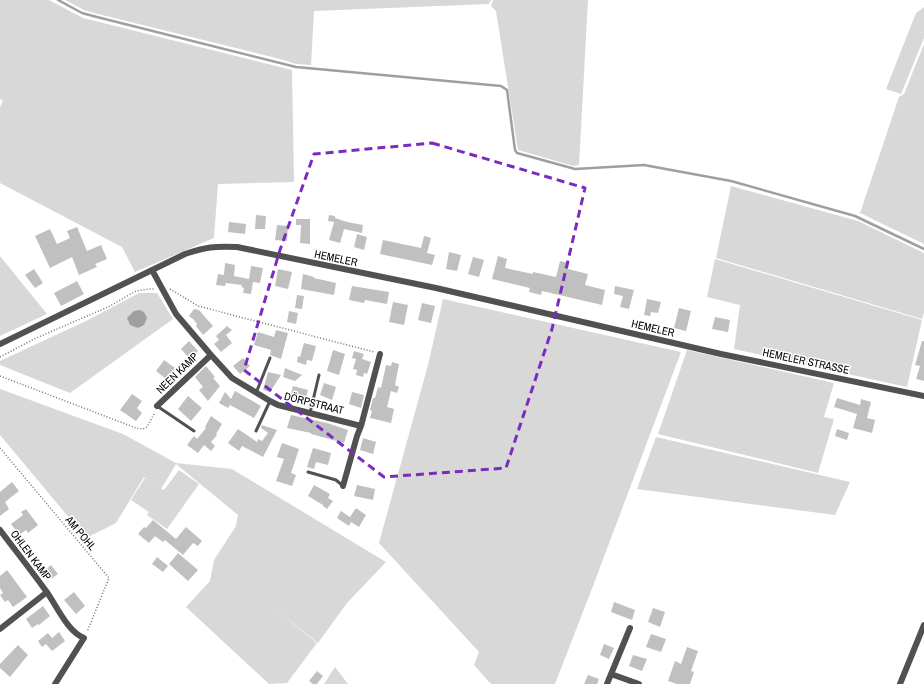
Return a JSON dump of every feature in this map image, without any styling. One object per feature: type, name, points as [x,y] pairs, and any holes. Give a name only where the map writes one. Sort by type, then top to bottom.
[{"type":"street","name":"HEMELER","points":[[0,344],[185,254],[202,248],[217,246],[237,247],[444,290],[684,345]]},
{"type":"street","name":"DÖRPSTRAAT","points":[[152,270],[176,314],[232,378],[278,405],[361,426]]},
{"type":"street","name":"HEMELER STRASSE","points":[[684,345],[924,396]]},
{"type":"street","name":"NEEN KAMP","points":[[157,406],[211,354]]},
{"type":"street","points":[[343,486],[380,354]]},
{"type":"street","name":"OHLEN KAMP","points":[[0,530],[47,592],[72,629],[77,635],[84,638]]},
{"type":"street","name":"OHLEN KAMP","points":[[0,629],[47,592]]},
{"type":"street","points":[[900,684],[924,625]]},
{"type":"street","points":[[607,684],[630,628]]},
{"type":"street","points":[[55,684],[84,638]]},
{"type":"street","points":[[611,674],[639,684]]},
{"type":"lane","points":[[256,393],[270,358]]},
{"type":"lane","points":[[310,413],[319,375]]},
{"type":"lane","points":[[256,431],[270,401]]},
{"type":"lane","points":[[157,406],[194,431]]},
{"type":"lane","points":[[308,472],[336,480],[343,486]]},
{"type":"path","points":[[0,376],[136,428],[143,429],[147,427],[155,416],[157,406]]},
{"type":"path","name":"AM POHL","points":[[0,448],[109,578],[98,608],[84,638]]},
{"type":"highlighted area","points":[[432,143],[585,188],[552,329],[506,468],[384,477],[244,370],[280,250],[314,154]]},
{"type":"shaded area","points":[[0,0],[49,0],[83,18],[292,70],[294,182],[218,184],[214,238],[135,272],[122,247],[0,183],[0,107],[3,101],[0,99]]},
{"type":"shaded area","points":[[65,0],[491,0],[489,4],[314,11],[311,65],[296,64],[94,13],[84,10]]},
{"type":"shaded area","points":[[493,0],[588,0],[579,165],[573,166],[518,150],[496,11],[491,6]]},
{"type":"shaded area","points":[[924,7],[924,38],[901,94],[886,89],[916,13]]},
{"type":"shaded area","points":[[924,44],[924,244],[860,213],[899,97],[904,94]]},
{"type":"shaded area","points":[[731,186],[858,221],[924,253],[924,313],[922,319],[716,258]]},
{"type":"shaded area","points":[[0,256],[47,314],[0,336]]},
{"type":"shaded area","points":[[715,259],[922,320],[907,387],[734,349],[740,305],[707,297]]},
{"type":"shaded area","points":[[139,293],[157,293],[173,319],[70,393],[0,365],[0,361],[88,320]]},
{"type":"shaded area","points":[[443,299],[681,352],[555,684],[492,684],[489,682],[474,665],[479,652],[379,543],[428,365]]},
{"type":"shaded area","points":[[140,310],[144,312],[147,318],[144,325],[138,328],[130,325],[127,318],[134,311]]},
{"type":"shaded area","points":[[687,350],[834,383],[824,417],[834,419],[818,473],[658,434]]},
{"type":"shaded area","points":[[0,389],[123,434],[176,463],[232,469],[386,562],[347,603],[318,643],[270,605],[317,643],[287,683],[269,684],[186,607],[210,581],[214,560],[236,526],[238,515],[176,464],[161,489],[164,490],[179,470],[199,484],[167,529],[147,515],[149,512],[131,500],[145,478],[160,488],[144,477],[116,523],[86,538],[0,435]]},
{"type":"shaded area","points":[[656,437],[850,482],[835,515],[637,489]]},
{"type":"shaded area","points":[[335,667],[348,684],[324,684]]},
{"type":"building","points":[[256,215],[266,216],[265,229],[255,229]]},
{"type":"building","points":[[329,215],[335,216],[335,218],[347,222],[363,225],[362,233],[344,229],[340,243],[329,240],[334,222],[328,221]]},
{"type":"building","points":[[296,219],[310,219],[310,244],[300,243],[301,225],[296,225]]},
{"type":"building","points":[[229,222],[246,224],[245,234],[228,232]]},
{"type":"building","points":[[277,225],[288,226],[287,241],[275,240]]},
{"type":"building","points":[[77,227],[87,251],[101,245],[107,259],[95,264],[97,267],[79,275],[72,257],[50,268],[35,236],[50,229],[57,244],[70,238],[67,231]]},
{"type":"building","points":[[357,234],[367,237],[364,250],[354,247]]},
{"type":"building","points":[[424,236],[431,238],[427,253],[435,255],[432,265],[380,254],[383,240],[421,248]]},
{"type":"building","points":[[449,252],[461,255],[457,271],[446,269]]},
{"type":"building","points":[[498,256],[507,259],[505,268],[556,277],[560,261],[569,263],[568,269],[588,274],[585,285],[605,290],[602,305],[542,291],[541,295],[529,292],[530,288],[492,279]]},
{"type":"building","points":[[473,257],[484,260],[479,277],[468,274]]},
{"type":"building","points":[[225,263],[235,265],[234,276],[249,279],[251,266],[263,268],[260,283],[253,282],[251,294],[243,293],[244,288],[241,287],[242,285],[226,283],[225,286],[216,285],[218,274],[224,275]]},
{"type":"building","points":[[34,269],[43,283],[35,288],[25,275]]},
{"type":"building","points":[[278,269],[292,272],[288,289],[275,286]]},
{"type":"building","points":[[303,274],[336,283],[334,295],[301,289]]},
{"type":"building","points":[[77,281],[84,294],[61,306],[54,293]]},
{"type":"building","points":[[352,286],[389,292],[387,304],[365,300],[364,303],[349,300]]},
{"type":"building","points":[[615,286],[634,290],[629,309],[620,307],[623,296],[614,294]]},
{"type":"building","points":[[297,295],[304,296],[302,309],[295,308]]},
{"type":"building","points":[[647,299],[661,302],[658,313],[651,312],[650,316],[644,315]]},
{"type":"building","points":[[393,302],[408,305],[404,325],[389,322]]},
{"type":"building","points":[[422,303],[435,306],[431,323],[418,320]]},
{"type":"building","points":[[679,308],[691,311],[686,331],[674,328]]},
{"type":"building","points":[[194,309],[199,310],[213,326],[203,335],[196,326],[197,324],[189,316]]},
{"type":"building","points":[[289,311],[298,313],[296,324],[287,322]]},
{"type":"building","points":[[715,317],[730,320],[728,332],[712,329]]},
{"type":"building","points":[[227,326],[232,330],[226,335],[232,343],[221,352],[214,344],[219,340],[216,336]]},
{"type":"building","points":[[276,330],[288,333],[281,359],[270,355],[271,350],[254,345],[258,332],[274,337]]},
{"type":"building","points":[[189,341],[198,351],[190,359],[181,349]]},
{"type":"building","points":[[922,341],[924,341],[924,381],[916,379],[920,366],[915,365]]},
{"type":"building","points":[[304,343],[316,346],[312,361],[307,360],[306,365],[297,362]]},
{"type":"building","points":[[333,350],[345,354],[339,375],[327,371]]},
{"type":"building","points":[[354,351],[364,354],[362,359],[371,362],[367,374],[364,373],[363,377],[356,375],[357,370],[353,369],[356,359],[352,358]]},
{"type":"building","points":[[243,358],[250,366],[240,374],[233,366]]},
{"type":"building","points":[[164,360],[175,368],[166,379],[156,371]]},
{"type":"building","points":[[392,362],[399,364],[395,385],[399,387],[397,393],[391,391],[387,407],[394,409],[391,423],[370,418],[372,411],[370,410],[378,387],[381,388],[386,365],[391,366]]},
{"type":"building","points":[[206,366],[220,386],[208,401],[199,390],[203,387],[195,377]]},
{"type":"building","points":[[285,368],[302,375],[295,381],[283,377]]},
{"type":"building","points":[[268,372],[281,375],[270,392],[263,390]]},
{"type":"building","points":[[324,383],[336,387],[332,400],[320,395]]},
{"type":"building","points":[[293,386],[308,390],[305,402],[290,397]]},
{"type":"building","points":[[235,391],[261,406],[254,418],[230,405],[228,408],[219,403],[225,392],[231,399]]},
{"type":"building","points":[[352,392],[364,395],[361,408],[349,404]]},
{"type":"building","points":[[132,394],[142,401],[137,408],[142,413],[136,421],[120,410]]},
{"type":"building","points":[[188,396],[202,408],[191,421],[178,409]]},
{"type":"building","points":[[837,398],[860,405],[861,399],[871,402],[867,418],[875,420],[872,433],[853,428],[857,414],[834,407]]},
{"type":"building","points":[[291,415],[327,423],[348,430],[344,443],[311,433],[287,428]]},
{"type":"building","points":[[211,416],[222,424],[216,434],[217,435],[211,442],[215,446],[211,451],[204,445],[198,453],[187,445],[194,436],[197,439],[206,428],[205,427]]},
{"type":"building","points":[[262,425],[277,430],[263,457],[242,446],[239,451],[228,443],[238,429],[257,442],[258,439],[262,441],[268,433],[261,428]]},
{"type":"building","points":[[837,429],[849,433],[847,440],[835,436]]},
{"type":"building","points":[[363,438],[376,442],[373,454],[360,450]]},
{"type":"building","points":[[282,443],[299,449],[291,473],[296,475],[292,486],[276,481],[284,459],[277,457]]},
{"type":"building","points":[[313,448],[331,453],[328,465],[316,462],[314,469],[307,467]]},
{"type":"building","points":[[12,482],[19,491],[5,502],[9,509],[0,516],[0,492]]},
{"type":"building","points":[[314,485],[330,494],[328,498],[333,501],[327,509],[308,496]]},
{"type":"building","points":[[357,485],[375,489],[373,500],[354,496]]},
{"type":"building","points":[[356,508],[366,515],[359,527],[351,522],[349,526],[337,518],[341,511],[350,517]]},
{"type":"building","points":[[26,509],[38,525],[28,533],[26,530],[19,535],[11,524],[23,515],[21,512]]},
{"type":"building","points":[[153,520],[176,539],[186,527],[202,541],[198,546],[193,543],[183,555],[165,540],[163,542],[155,536],[149,543],[138,534]]},
{"type":"building","points":[[178,553],[198,570],[188,581],[169,564]]},
{"type":"building","points":[[157,557],[168,566],[163,572],[152,564]]},
{"type":"building","points":[[51,565],[58,574],[51,579],[44,571]]},
{"type":"building","points":[[7,570],[27,597],[13,607],[8,600],[5,602],[0,595],[3,593],[0,588],[0,576]]},
{"type":"building","points":[[74,592],[85,606],[76,614],[64,600]]},
{"type":"building","points":[[614,602],[635,610],[632,620],[611,612]]},
{"type":"building","points":[[43,606],[50,616],[39,625],[38,624],[32,628],[26,619]]},
{"type":"building","points":[[653,608],[665,612],[660,627],[648,622]]},
{"type":"building","points":[[59,632],[65,641],[52,651],[46,644],[42,647],[38,641],[48,633],[52,638]]},
{"type":"building","points":[[651,634],[666,639],[661,652],[646,647]]},
{"type":"building","points":[[604,644],[614,648],[609,659],[600,655]]},
{"type":"building","points":[[18,645],[28,655],[10,677],[0,668],[0,664]]},
{"type":"building","points":[[687,647],[698,651],[691,671],[694,672],[690,684],[677,684],[668,681],[675,661],[681,664]]},
{"type":"building","points":[[633,655],[647,659],[642,671],[629,666]]},
{"type":"building","points":[[317,671],[323,676],[317,684],[313,684],[309,681]]},
{"type":"building","points":[[588,675],[599,679],[597,684],[584,684]]},
{"type":"waterway","points":[[58,0],[82,13],[296,67],[501,86],[507,90],[515,150],[517,153],[575,169],[644,165],[731,181],[855,216],[924,249]]}]
